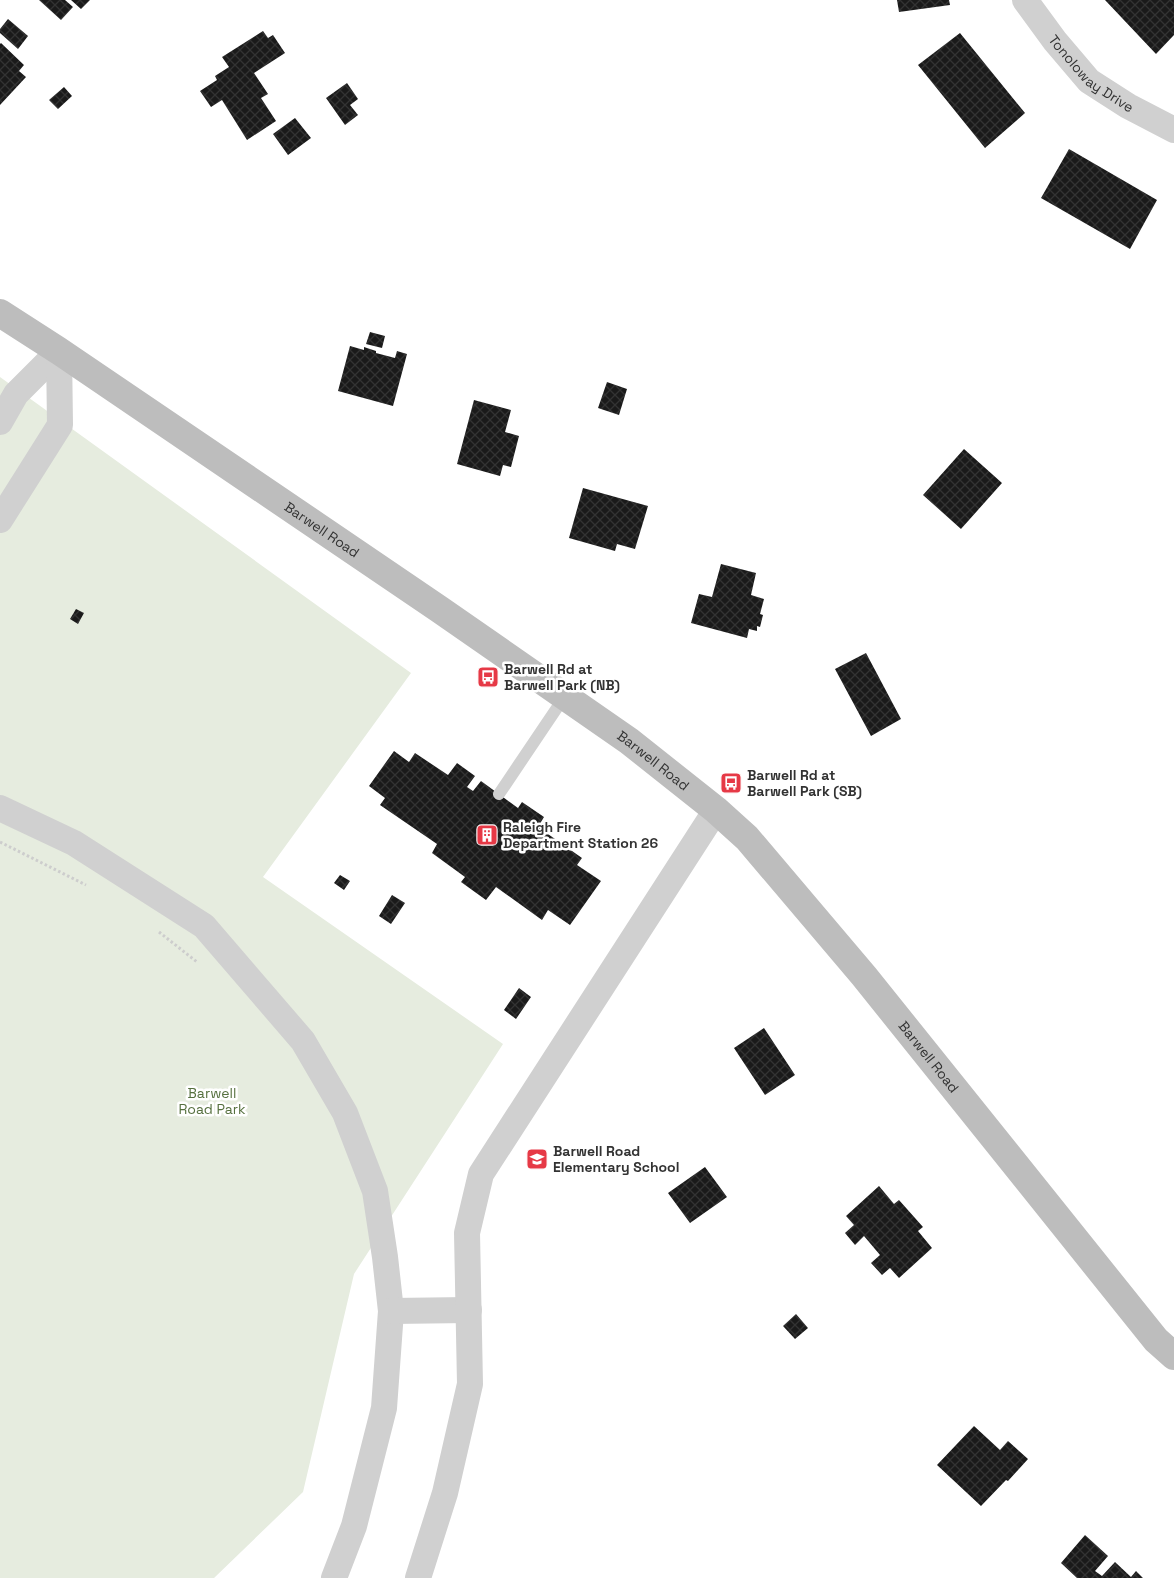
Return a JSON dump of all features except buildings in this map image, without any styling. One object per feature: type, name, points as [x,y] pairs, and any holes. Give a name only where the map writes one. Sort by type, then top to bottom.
[{"type":"street","name":"Tonoloway Drive","points":[[1024,0],[1089,81],[1128,106],[1174,130]]},
{"type":"street","name":"Barwell Road","points":[[0,313],[439,608],[630,741],[716,810],[747,838],[864,976],[1156,1340],[1174,1356]]},
{"type":"street","points":[[0,422],[16,394],[59,351]]},
{"type":"street","points":[[0,520],[60,425],[59,351]]},
{"type":"street","points":[[0,808],[74,843],[204,926],[303,1041],[345,1113],[375,1191],[392,1311],[384,1408],[354,1526],[334,1578]]},
{"type":"street","points":[[418,1578],[445,1493],[470,1384],[467,1233],[480,1174],[716,810]]},
{"type":"street","points":[[392,1311],[469,1310]]},
{"type":"lane","points":[[499,794],[565,696]]},
{"type":"path","points":[[0,842],[94,889]]},
{"type":"path","points":[[154,928],[199,963]]},
{"type":"green space","name":"Barwell Road Park","points":[[0,377],[411,673],[263,877],[503,1044],[354,1274],[303,1492],[214,1578],[0,1578]]},
{"type":"place","name":"Barwell Rd at Barwell Park (NB)","points":[[488,677]]},
{"type":"place","name":"Barwell Rd at Barwell Park (SB)","points":[[731,783]]},
{"type":"place","name":"Raleigh Fire Department Station 26","points":[[487,835]]},
{"type":"place","name":"Barwell Road Elementary School","points":[[537,1159]]}]
